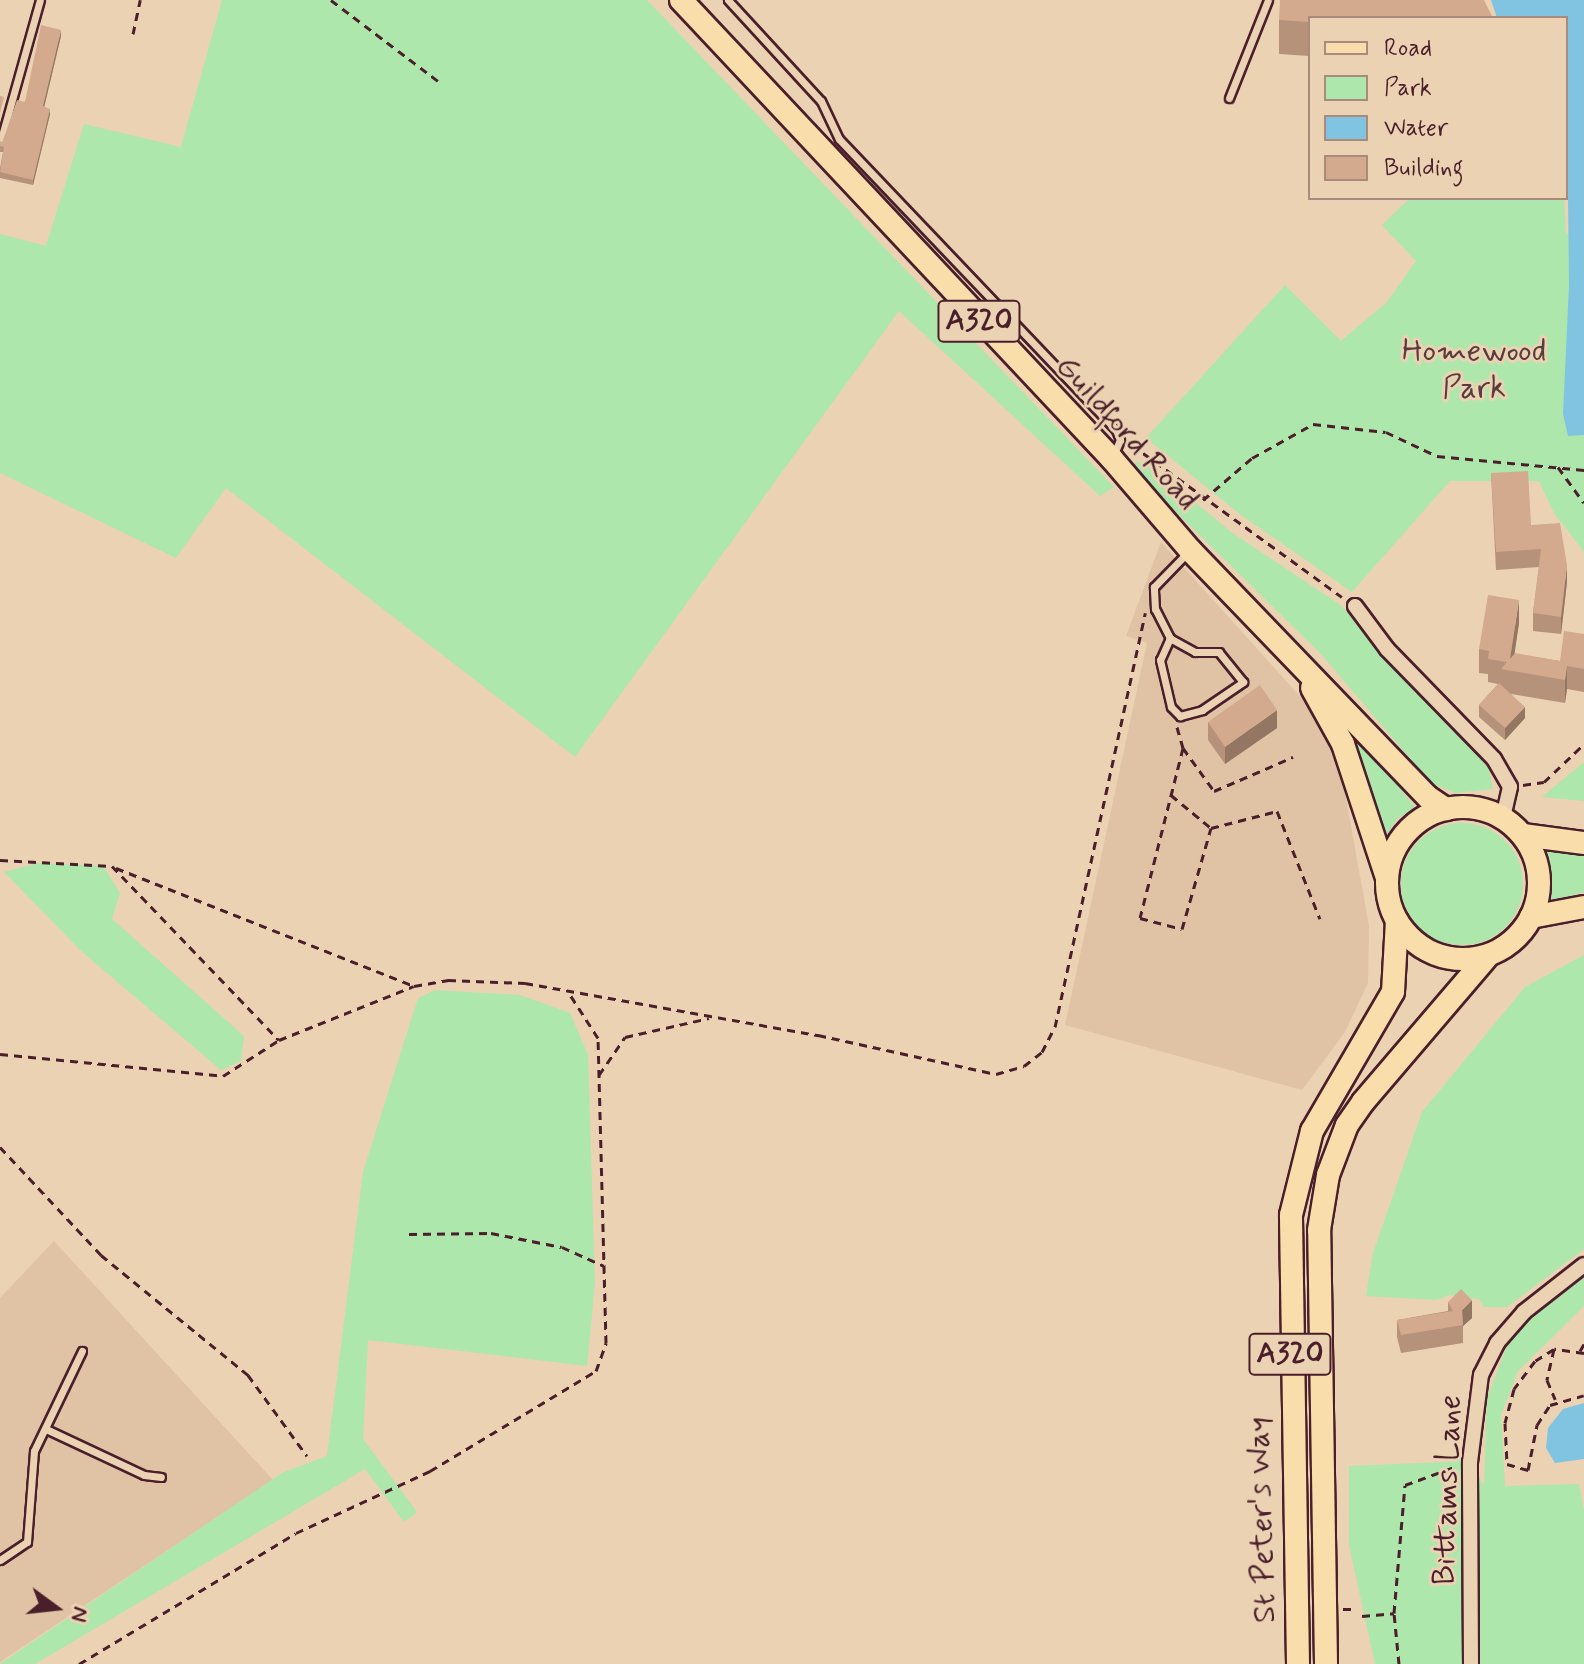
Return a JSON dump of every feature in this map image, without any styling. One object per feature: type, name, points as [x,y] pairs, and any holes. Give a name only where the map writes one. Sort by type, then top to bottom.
[{"type":"main road","name":"Guildford Road","points":[[681,0],[1116,450],[1190,550],[1297,663],[1446,809]]},
{"type":"main road","name":"Guildford Road","points":[[1297,663],[1339,732],[1387,878]]},
{"type":"main road","points":[[1387,878],[1403,835],[1427,816],[1446,809],[1470,806],[1503,818],[1523,835],[1539,883],[1531,917],[1584,907]]},
{"type":"main road","points":[[1523,835],[1584,843]]},
{"type":"main road","name":"A320","points":[[1387,878],[1397,921]]},
{"type":"main road","name":"A320","points":[[1486,958],[1515,938],[1531,917]]},
{"type":"main road","points":[[1397,921],[1422,947],[1439,955],[1486,958]]},
{"type":"main road","name":"St Peter's Way","points":[[1298,1664],[1291,1215],[1312,1131],[1393,992],[1397,921]]},
{"type":"main road","name":"St Peter's Way","points":[[1326,1664],[1319,1230],[1328,1175],[1347,1125],[1363,1102],[1486,958]]},
{"type":"street","points":[[1355,606],[1387,649],[1494,759],[1510,787],[1503,818]]},
{"type":"street","name":"Bittams Lane","points":[[1471,1664],[1470,1462],[1481,1375],[1497,1343],[1524,1312],[1584,1265]]},
{"type":"lane","points":[[0,143],[40,0]]},
{"type":"lane","name":"Guildford Road","points":[[728,0],[821,101],[839,139],[1116,430],[1116,450]]},
{"type":"lane","points":[[1229,98],[1268,0]]},
{"type":"lane","points":[[1170,638],[1160,660],[1171,707],[1180,716],[1202,710],[1243,682],[1219,652],[1195,652],[1170,638],[1155,609],[1154,587],[1190,550]]},
{"type":"lane","points":[[0,1560],[27,1542],[34,1451],[82,1351]]},
{"type":"lane","points":[[46,1429],[144,1475],[161,1477]]},
{"type":"path","points":[[133,34],[140,0]]},
{"type":"path","points":[[331,0],[438,81]]},
{"type":"path","points":[[1203,500],[1252,458],[1313,424],[1386,432],[1437,456],[1584,470]]},
{"type":"path","name":"Guildford Road","points":[[1116,450],[1142,449],[1203,500],[1355,606]]},
{"type":"path","points":[[1558,467],[1584,503]]},
{"type":"path","points":[[0,1054],[223,1076],[279,1040],[414,986],[448,980],[525,983],[996,1074],[1024,1066],[1042,1052],[1055,1027],[1135,641],[1154,587]]},
{"type":"path","points":[[1171,707],[1183,748],[1214,791],[1293,757]]},
{"type":"path","points":[[1510,787],[1544,782],[1584,744]]},
{"type":"path","points":[[1183,748],[1140,918],[1182,929],[1211,828]]},
{"type":"path","points":[[1171,795],[1211,828]]},
{"type":"path","points":[[1211,828],[1277,811],[1320,919]]},
{"type":"path","points":[[0,860],[112,866],[414,986]]},
{"type":"path","points":[[112,866],[279,1040]]},
{"type":"path","points":[[79,1664],[296,1533],[430,1471],[596,1371],[606,1343],[598,1038],[569,993]]},
{"type":"path","points":[[599,1075],[625,1037],[713,1017]]},
{"type":"path","points":[[0,1147],[101,1255],[248,1375],[307,1456]]},
{"type":"path","points":[[409,1234],[491,1233],[562,1247],[604,1266]]},
{"type":"path","points":[[1584,1344],[1582,1352],[1554,1349],[1535,1361],[1514,1389],[1505,1423],[1507,1464],[1528,1470],[1537,1425],[1556,1401],[1584,1395]]},
{"type":"path","points":[[1554,1349],[1547,1380],[1556,1401]]},
{"type":"path","points":[[1399,1664],[1394,1613],[1405,1485],[1470,1462]]},
{"type":"path","points":[[1342,1609],[1355,1609]]},
{"type":"path","points":[[1362,1616],[1394,1613]]},
{"type":"shaded area","points":[[1161,542],[1315,713],[1342,776],[1369,926],[1368,983],[1345,1032],[1302,1090],[1065,1025],[1147,643],[1126,636]]},
{"type":"shaded area","points":[[54,1241],[273,1480],[0,1662],[0,1298]]},
{"type":"green space","points":[[222,0],[647,0],[1114,487],[1100,496],[899,311],[575,757],[226,488],[176,558],[0,473],[0,234],[46,246],[84,124],[181,147]]},
{"type":"green space","name":"Homewood Park","points":[[1408,200],[1564,200],[1566,234],[1584,225],[1584,552],[1554,513],[1539,481],[1450,481],[1352,592],[1241,515],[1146,438],[1285,285],[1341,341],[1387,302],[1416,261],[1382,225]]},
{"type":"green space","points":[[1145,461],[1231,532],[1342,606],[1383,658],[1474,749],[1489,770],[1493,789],[1456,793],[1431,783],[1321,654],[1127,464]]},
{"type":"green space","points":[[1353,730],[1415,807],[1396,820],[1385,838],[1350,738]]},
{"type":"green space","points":[[1584,762],[1584,801],[1542,797]]},
{"type":"green space","points":[[1462,823],[1486,827],[1505,841],[1519,860],[1523,884],[1519,908],[1505,927],[1486,941],[1462,945],[1438,941],[1419,927],[1405,908],[1401,884],[1405,860],[1419,841],[1438,827]]},
{"type":"green space","points":[[1538,846],[1584,853],[1584,892],[1546,902]]},
{"type":"green space","points":[[38,863],[103,866],[120,893],[112,919],[244,1036],[241,1061],[221,1070],[81,951],[4,872]]},
{"type":"green space","points":[[1584,955],[1584,1249],[1507,1307],[1484,1307],[1479,1299],[1450,1295],[1436,1300],[1366,1296],[1373,1253],[1422,1112],[1525,987]]},
{"type":"green space","points":[[436,990],[520,995],[570,1013],[588,1055],[595,1283],[587,1366],[368,1340],[363,1439],[417,1512],[404,1522],[365,1469],[35,1664],[0,1664],[282,1473],[327,1456],[363,1172],[418,998]]},
{"type":"green space","points":[[1584,1274],[1584,1306],[1518,1371],[1501,1415],[1505,1486],[1579,1484],[1584,1511],[1584,1664],[1375,1664],[1349,1545],[1349,1466],[1445,1462],[1464,1456],[1484,1485],[1487,1398],[1511,1336]]},
{"type":"water","points":[[1491,0],[1584,0],[1584,435],[1568,436],[1563,414],[1569,285],[1568,16],[1496,16]]},
{"type":"water","points":[[1584,1403],[1584,1459],[1555,1463],[1546,1448],[1548,1428],[1563,1409]]},
{"type":"building","points":[[1280,0],[1484,0],[1492,16],[1308,16],[1308,22],[1279,20]]},
{"type":"building","points":[[41,25],[61,30],[43,106],[50,109],[33,180],[0,172],[4,147],[0,146],[0,141],[2,143],[17,100],[25,102]]},
{"type":"building","points":[[1528,471],[1531,525],[1560,523],[1567,565],[1561,617],[1533,613],[1541,549],[1496,552],[1491,473]]},
{"type":"building","points":[[1488,595],[1519,600],[1510,659],[1515,653],[1560,661],[1564,631],[1584,634],[1584,669],[1567,666],[1565,680],[1501,669],[1507,662],[1488,659],[1489,651],[1479,649]]},
{"type":"building","points":[[1499,683],[1525,707],[1505,728],[1479,705]]},
{"type":"building","points":[[1260,685],[1277,710],[1225,747],[1208,722]]},
{"type":"building","points":[[1461,1289],[1472,1300],[1462,1310],[1463,1325],[1401,1335],[1397,1320],[1453,1311],[1448,1302]]}]
